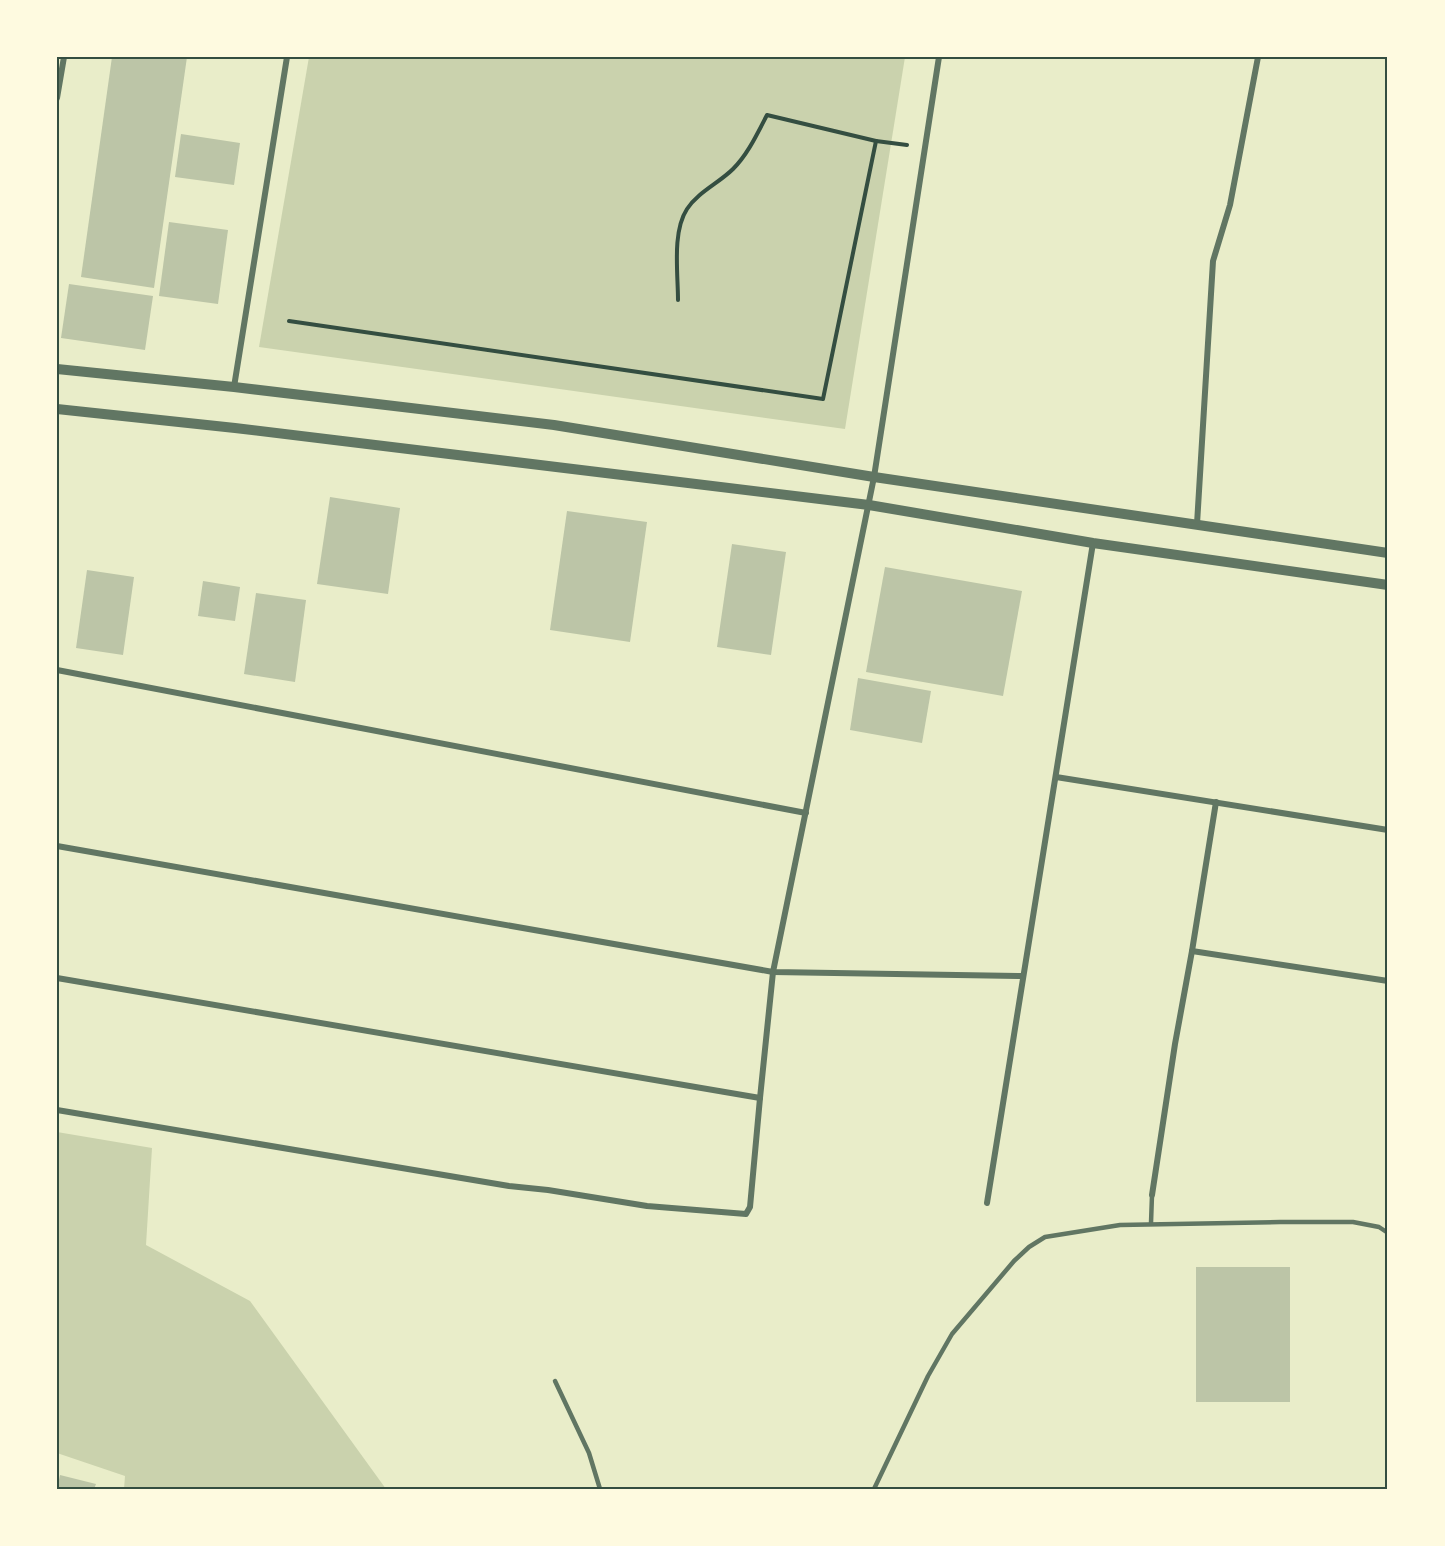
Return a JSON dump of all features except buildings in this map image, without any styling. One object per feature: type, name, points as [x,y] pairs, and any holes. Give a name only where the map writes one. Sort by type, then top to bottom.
[{"type":"street","points":[[57,98],[64,57]]},
{"type":"street","points":[[234,387],[287,57]]},
{"type":"street","points":[[57,1110],[509,1186],[558,1191],[647,1206],[746,1214],[750,1208],[773,972],[874,477],[939,57]]},
{"type":"street","points":[[1197,524],[1213,261],[1230,205],[1258,57]]},
{"type":"street","points":[[57,369],[234,387],[554,425],[874,477],[1388,553]]},
{"type":"street","points":[[57,409],[247,429],[868,505],[1093,543],[1388,585]]},
{"type":"street","points":[[987,1203],[1093,543]]},
{"type":"street","points":[[57,670],[806,813]]},
{"type":"street","points":[[1056,777],[1388,830]]},
{"type":"street","points":[[1152,1195],[1216,802]]},
{"type":"street","points":[[57,846],[773,972],[1023,976]]},
{"type":"street","points":[[1192,951],[1388,981]]},
{"type":"street","points":[[57,978],[760,1098]]},
{"type":"lane","points":[[1151,1223],[1152,1195]]},
{"type":"lane","points":[[874,1489],[928,1376],[952,1334],[1014,1261],[1029,1247],[1045,1237],[1110,1226],[1151,1223],[1353,1222],[1379,1227],[1388,1233]]},
{"type":"lane","points":[[555,1381],[589,1454],[600,1489]]},
{"type":"path","points":[[678,300],[677,237],[686,209],[733,169],[751,147],[767,115],[876,141],[925,148]]},
{"type":"path","points":[[289,321],[823,399],[876,141]]},
{"type":"green space","points":[[309,57],[905,57],[845,429],[259,347]]},
{"type":"green space","points":[[57,1132],[152,1148],[146,1245],[250,1301],[386,1489],[124,1489],[125,1476],[57,1453]]}]
